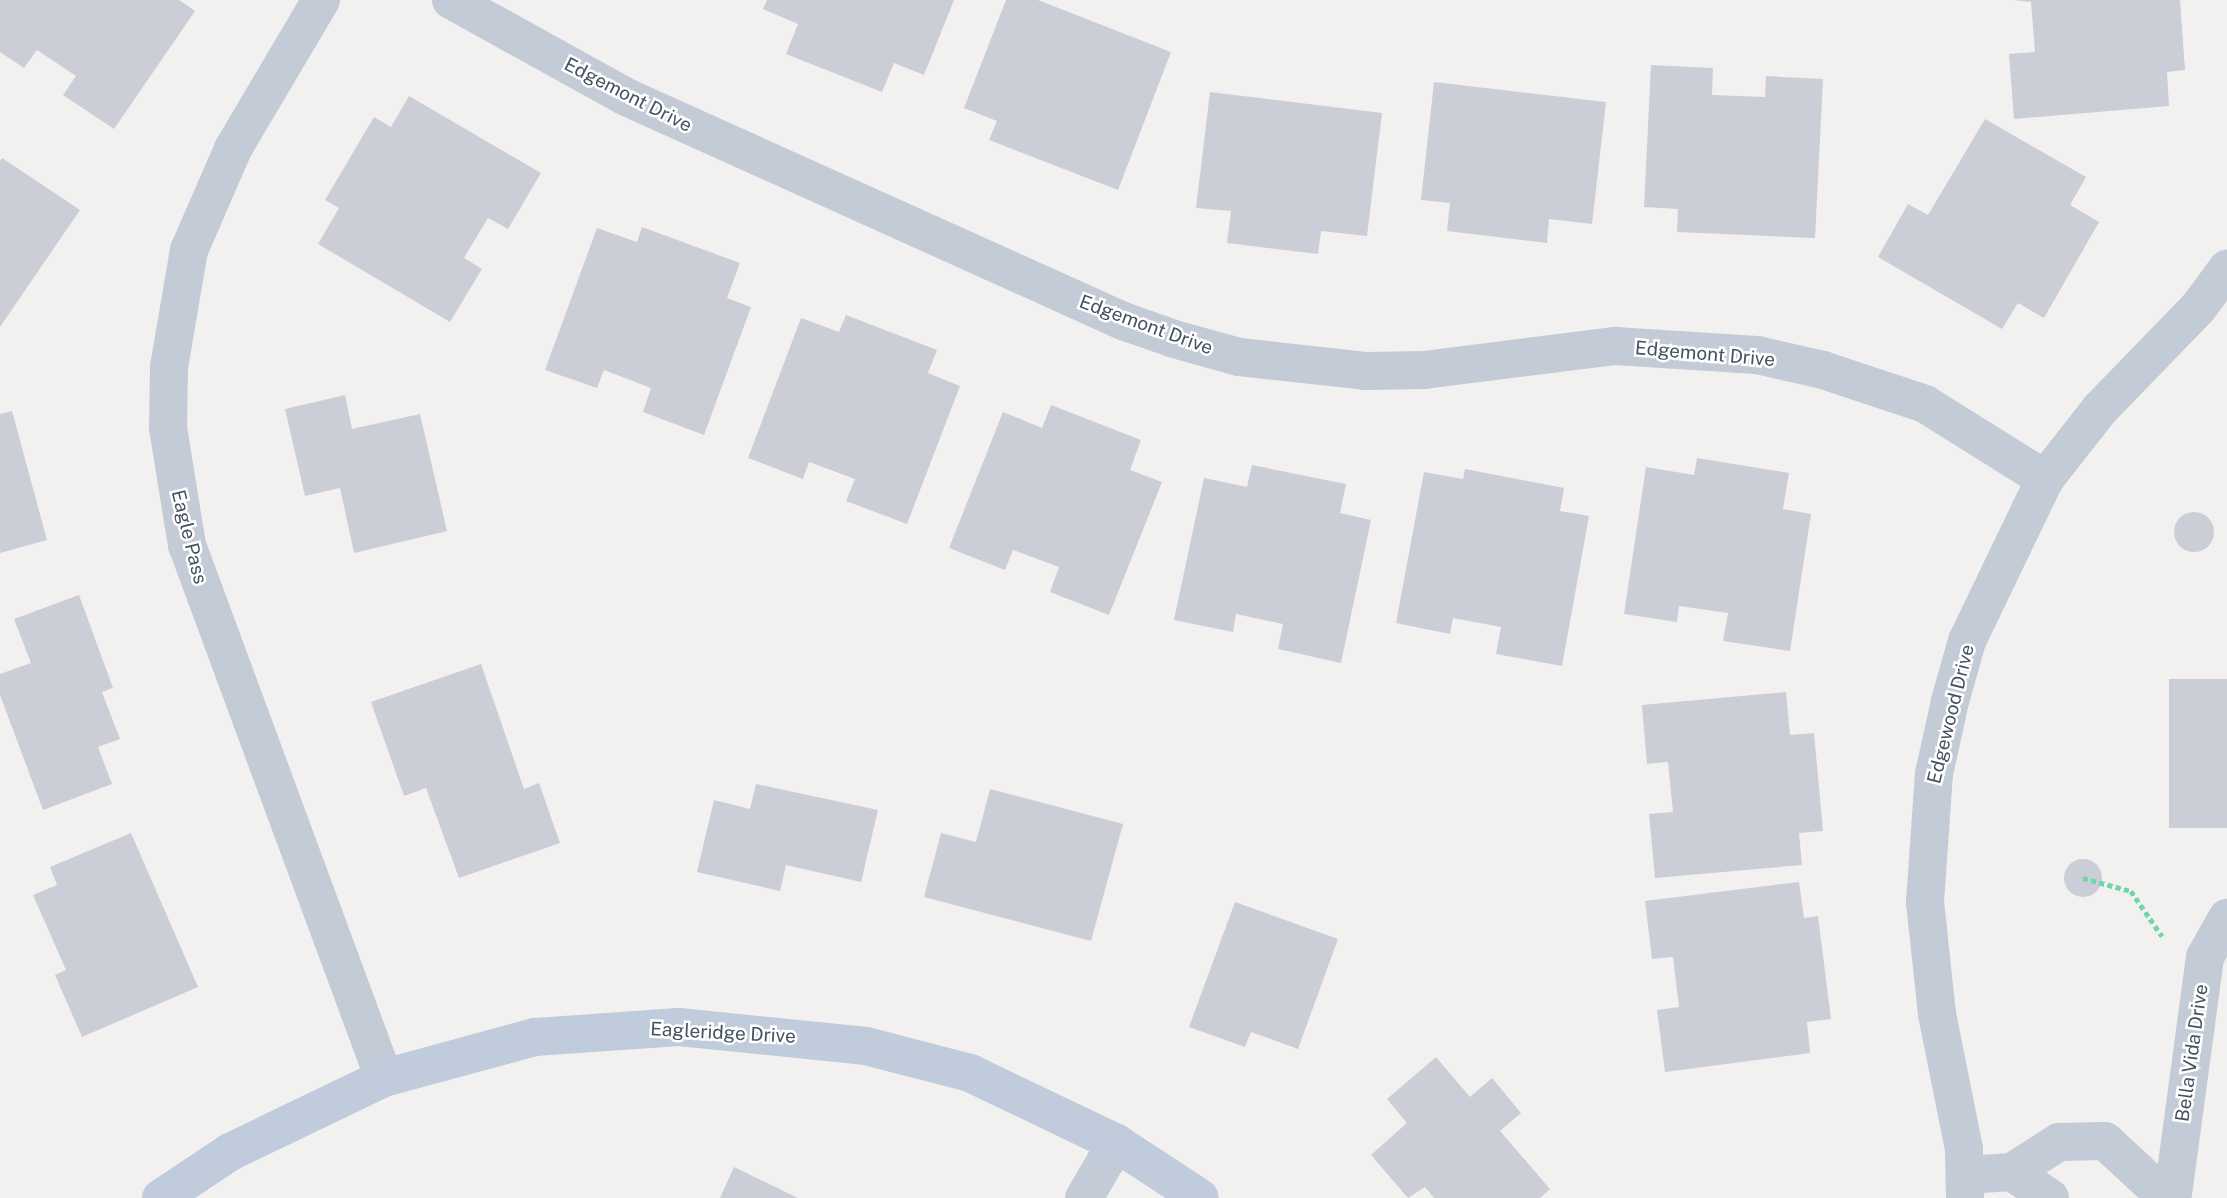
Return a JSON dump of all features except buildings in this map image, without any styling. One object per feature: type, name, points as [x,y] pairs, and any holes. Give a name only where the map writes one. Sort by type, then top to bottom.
[{"type":"main road","name":"Eagleridge Drive","points":[[161,1198],[230,1152],[384,1078],[535,1037],[679,1027],[778,1034],[866,1046],[970,1073],[1116,1143],[1200,1198]]},
{"type":"street","name":"Eagle Pass","points":[[321,0],[233,149],[189,250],[169,367],[168,428],[175,487],[194,568],[384,1078]]},
{"type":"street","name":"Edgemont Drive","points":[[451,0],[624,96],[1085,304],[1174,339],[1239,357],[1365,371],[1424,370],[1615,346],[1757,355],[1823,370],[1925,404],[2045,479]]},
{"type":"street","name":"Edgewood Drive","points":[[1965,1186],[1930,963],[1926,840],[1934,774],[1967,641],[2045,479],[2100,408],[2198,307],[2227,269]]},
{"type":"street","name":"Bella Vida Drive","points":[[2163,1196],[2205,957],[2227,918]]},
{"type":"street","name":"Bella Vida Drive","points":[[1965,1186],[2012,1172],[2059,1142],[2105,1141],[2163,1196]]},
{"type":"street","points":[[1084,1198],[1116,1143]]},
{"type":"street","points":[[2012,1172],[2050,1198]]},
{"type":"path","points":[[2083,878],[2131,891],[2164,940]]}]
